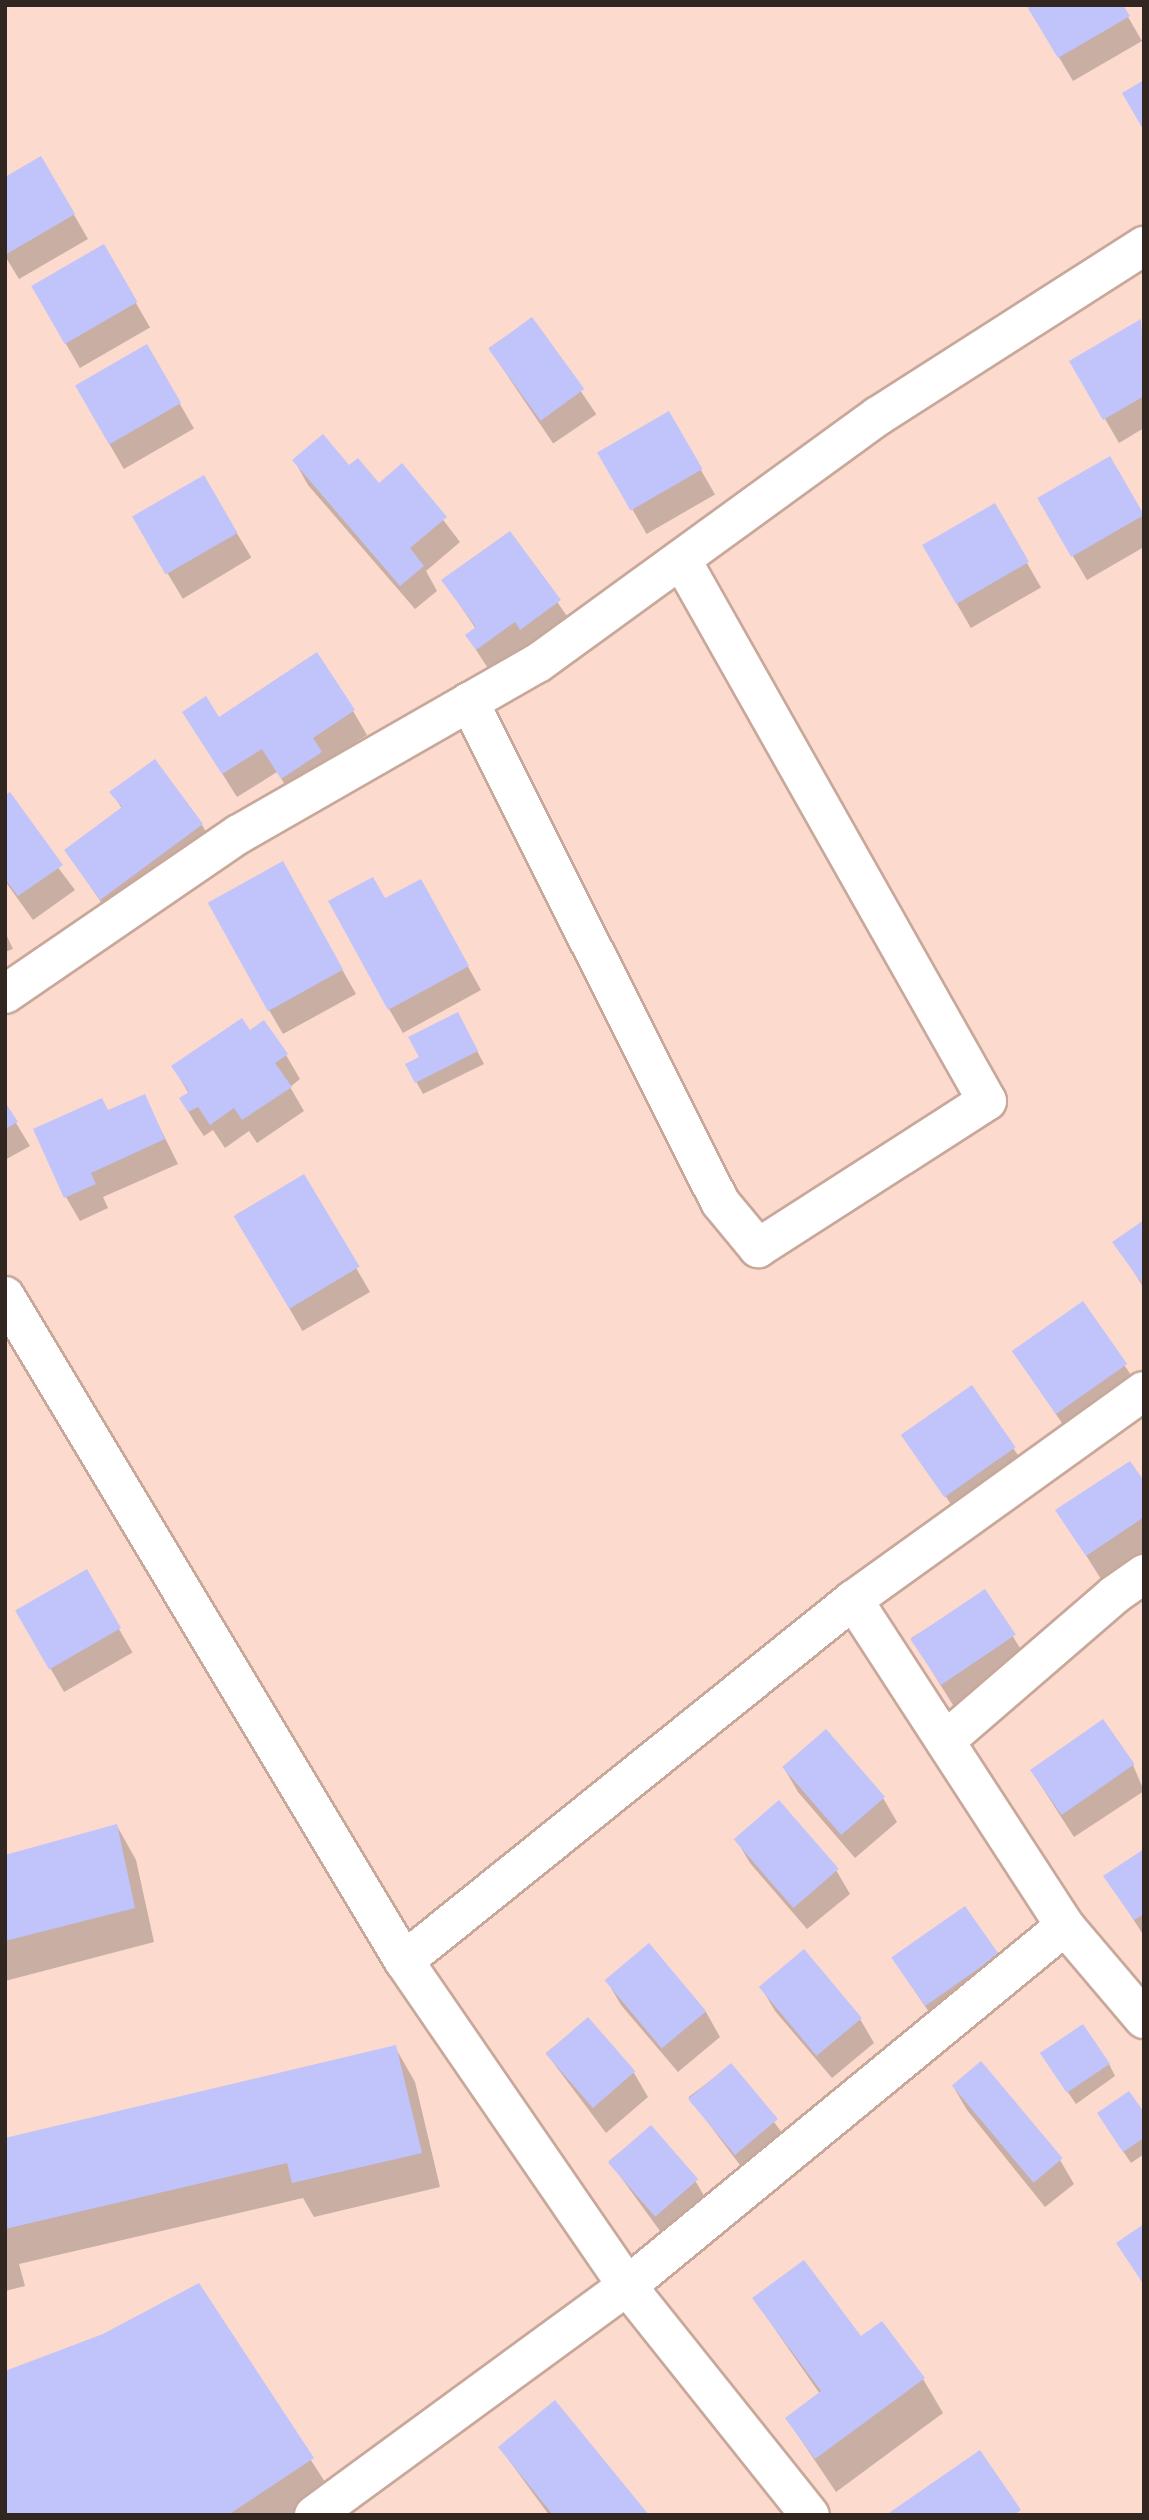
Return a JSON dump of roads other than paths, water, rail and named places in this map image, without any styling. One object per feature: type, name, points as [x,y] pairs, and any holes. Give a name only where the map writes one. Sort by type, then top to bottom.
[{"type":"street","points":[[5,994],[239,834],[538,663],[878,416],[1144,246]]},
{"type":"street","points":[[469,702],[720,1202],[758,1248],[987,1101],[681,559]]},
{"type":"street","points":[[5,1296],[404,1961],[627,2286],[810,2515]]},
{"type":"street","points":[[404,1961],[853,1600],[1144,1391]]},
{"type":"street","points":[[945,1741],[1114,1595],[1144,1574]]},
{"type":"street","points":[[853,1600],[1065,1926],[1144,2019]]},
{"type":"street","points":[[313,2515],[627,2286],[1065,1926]]}]
